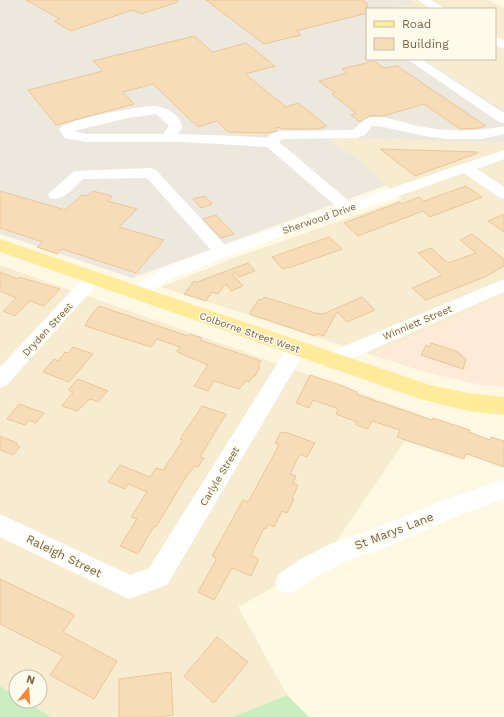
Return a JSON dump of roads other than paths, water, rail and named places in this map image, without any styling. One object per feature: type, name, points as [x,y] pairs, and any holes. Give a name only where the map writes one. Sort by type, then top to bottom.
[{"type":"main road","name":"Colborne Street West","points":[[0,245],[428,393],[468,402],[504,406]]},
{"type":"street","points":[[423,0],[437,8]]},
{"type":"street","points":[[415,60],[504,119]]},
{"type":"street","points":[[166,139],[175,128],[175,124],[161,111],[157,110],[142,110],[66,129],[69,135],[76,137],[166,139],[240,140],[272,143],[348,208]]},
{"type":"street","points":[[272,143],[275,137],[280,134],[356,134],[360,132],[367,123],[381,120],[412,129],[446,134],[486,134],[504,130]]},
{"type":"street","name":"Sherwood Drive","points":[[139,293],[160,277],[222,252],[504,154]]},
{"type":"street","points":[[466,168],[504,194]]},
{"type":"street","points":[[56,195],[79,174],[151,173],[222,252]]},
{"type":"street","name":"Dryden Street","points":[[0,380],[93,278]]},
{"type":"street","name":"Winniett Street","points":[[330,360],[504,285]]},
{"type":"street","name":"Carlyle Street","points":[[129,587],[158,577],[297,348]]},
{"type":"street","name":"St Marys Lane","points":[[288,582],[308,568],[339,552],[375,540],[452,507],[504,489]]},
{"type":"street","name":"Raleigh Street","points":[[0,525],[129,587]]}]
